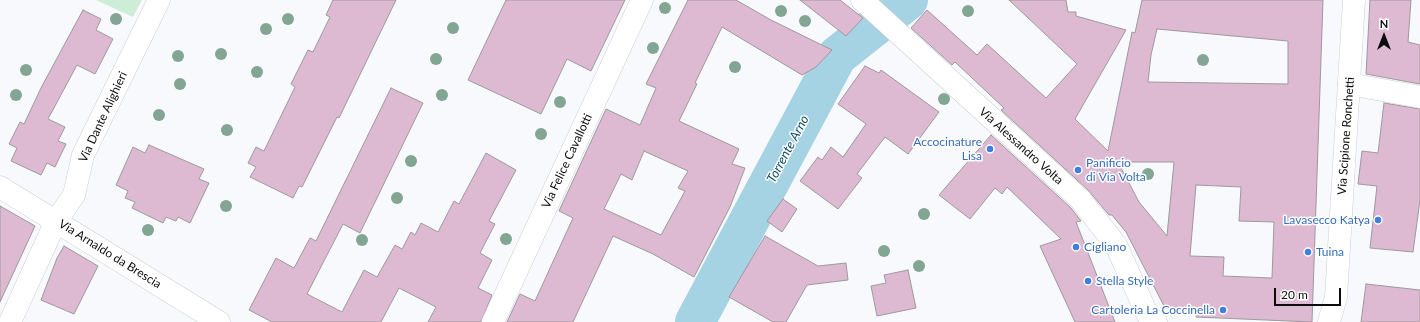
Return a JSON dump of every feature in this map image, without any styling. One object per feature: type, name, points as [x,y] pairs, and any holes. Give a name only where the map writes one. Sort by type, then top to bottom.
[{"type":"street","name":"Via Dante Alighieri","points":[[10,322],[56,221],[74,195],[83,155],[159,0]]},
{"type":"street","name":"Via Felice Cavallotti","points":[[493,322],[642,0]]},
{"type":"street","name":"Via Scipione Ronchetti","points":[[1329,322],[1336,297],[1354,0]]},
{"type":"street","name":"Via Alessandro Volta","points":[[865,3],[1080,199],[1116,245],[1151,320]]},
{"type":"street","points":[[1349,84],[1420,96]]},
{"type":"street","name":"Via Arnaldo da Brescia","points":[[0,187],[219,322]]},
{"type":"street","name":"Via Scipione Ronchetti","points":[[1336,297],[1344,322]]},
{"type":"green space","points":[[96,0],[142,0],[133,17]]},
{"type":"building","points":[[333,0],[396,0],[339,118],[337,117],[302,187],[299,186],[293,198],[250,177],[256,167],[248,163],[256,147],[264,151],[295,87],[291,84],[308,50],[313,52],[330,17],[326,15]]},
{"type":"building","points":[[506,0],[625,0],[591,71],[567,59],[541,114],[468,80]]},
{"type":"building","points":[[688,0],[736,0],[771,20],[832,50],[816,67],[802,75],[722,27],[695,83],[697,84],[679,121],[739,149],[732,164],[745,168],[730,207],[694,277],[653,254],[613,236],[573,322],[507,322],[520,294],[535,301],[573,218],[559,211],[606,109],[640,125],[656,88],[646,84]],"holes":[[[644,151],[688,171],[678,188],[685,191],[661,235],[604,209],[621,174],[632,180]]]},
{"type":"building","points":[[800,0],[840,0],[863,18],[846,36]]},
{"type":"building","points":[[1009,0],[1066,0],[1068,12],[1076,12],[1076,16],[1126,30],[1075,119],[1108,151],[1132,32],[1135,33],[1142,0],[1323,0],[1312,322],[1196,317],[1197,310],[1165,308],[1126,232],[1112,215],[1109,215],[1088,190],[1001,110],[1004,108],[955,62],[952,65],[911,28],[927,10],[977,55],[987,44],[1046,98],[1077,64]],"holes":[[[1157,29],[1288,41],[1288,84],[1148,82],[1151,55]],[[1118,162],[1174,162],[1167,236],[1139,202]],[[1196,185],[1241,187],[1239,221],[1274,222],[1272,278],[1223,276],[1224,257],[1190,256]]]},
{"type":"building","points":[[1370,0],[1411,0],[1408,42],[1420,45],[1420,84],[1366,74]]},
{"type":"building","points":[[83,10],[101,19],[96,30],[113,39],[95,74],[77,65],[48,119],[65,127],[58,141],[66,144],[55,167],[47,163],[41,175],[11,161],[17,148],[9,144],[20,122],[24,124],[42,86]]},
{"type":"building","points":[[865,66],[879,73],[881,70],[939,112],[908,154],[885,137],[857,174],[862,178],[838,209],[800,181],[818,157],[822,160],[831,147],[843,157],[866,124],[838,104]]},
{"type":"building","points":[[391,88],[423,103],[360,233],[343,224],[307,294],[342,312],[364,270],[377,277],[395,245],[402,249],[411,232],[415,235],[421,223],[438,232],[454,201],[459,204],[486,153],[516,170],[489,221],[495,224],[480,253],[492,260],[478,288],[492,295],[481,322],[428,322],[436,307],[399,288],[381,322],[272,322],[249,310],[276,258],[294,268],[310,238],[316,241]]},
{"type":"building","points":[[1384,103],[1420,109],[1420,200],[1413,252],[1370,248],[1377,186],[1358,184],[1362,151],[1378,153]]},
{"type":"building","points":[[991,135],[1071,208],[1081,221],[1076,222],[1115,322],[1075,322],[1040,246],[1061,239],[1007,187],[1002,194],[995,188],[970,219],[939,195]]},
{"type":"building","points":[[149,145],[204,169],[199,179],[209,183],[190,223],[178,217],[176,221],[166,217],[163,223],[132,208],[135,202],[125,198],[128,191],[116,185],[133,147],[145,153]]},
{"type":"building","points":[[783,199],[797,209],[782,232],[767,221]]},
{"type":"building","points":[[0,206],[35,226],[0,302]]},
{"type":"building","points":[[765,236],[818,266],[846,263],[848,280],[807,285],[786,322],[773,322],[729,297]]},
{"type":"building","points":[[64,246],[98,266],[74,314],[41,300],[57,258]]},
{"type":"building","points":[[908,270],[916,308],[877,316],[871,286],[886,283],[884,275]]},
{"type":"building","points":[[1366,284],[1420,290],[1420,322],[1361,322]]},
{"type":"waterway","name":"Torrente Arno","points":[[695,322],[837,56],[908,0]]},
{"type":"place","name":"Accocinature Lisa","points":[[990,149]]},
{"type":"place","name":"Panificio di Via Volta","points":[[1078,170]]},
{"type":"place","name":"Lavasecco Katya","points":[[1378,220]]},
{"type":"place","name":"Cigliano","points":[[1076,247]]},
{"type":"place","name":"Tuina","points":[[1308,252]]},
{"type":"place","name":"Stella Style","points":[[1088,281]]},
{"type":"place","name":"Cartoleria La Coccinella","points":[[1223,310]]}]
